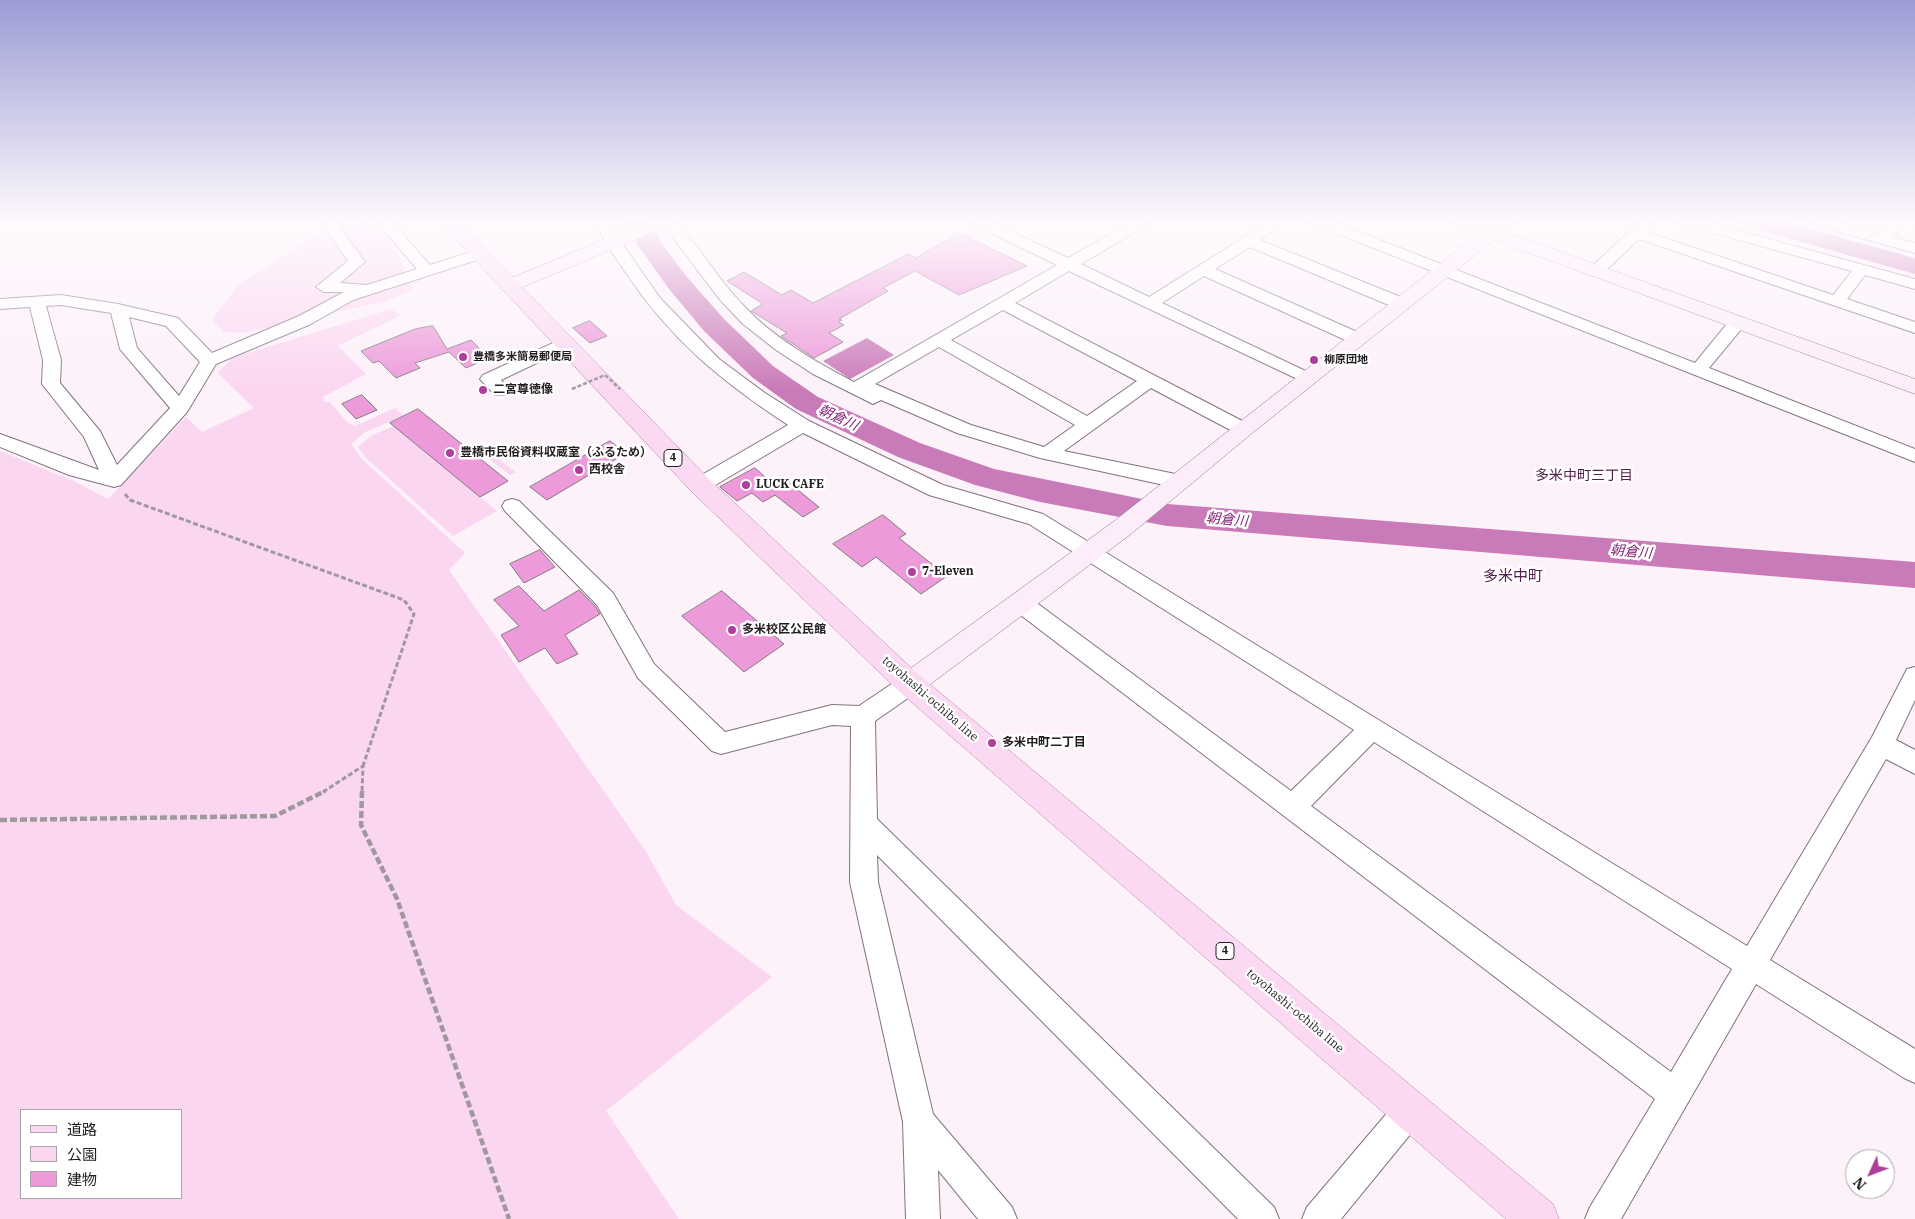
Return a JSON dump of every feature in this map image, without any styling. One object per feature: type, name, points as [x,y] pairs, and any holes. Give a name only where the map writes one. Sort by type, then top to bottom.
[{"type":"main road","name":"toyohashi-ochiba line","points":[[502,278],[700,485],[910,684],[1538,1219]]},
{"type":"street","points":[[336,278],[324,287],[371,288]]},
{"type":"street","points":[[114,480],[180,408],[203,375],[209,361],[305,320],[348,297],[402,278]]},
{"type":"street","points":[[509,286],[528,278]]},
{"type":"street","points":[[640,278],[654,302],[690,342],[721,369],[802,425],[936,490],[1036,518],[1089,553],[1915,1068]]},
{"type":"street","points":[[713,278],[748,320],[816,368],[858,391],[950,433],[964,429]]},
{"type":"street","points":[[1045,278],[861,385],[964,429],[1047,454],[1173,486]]},
{"type":"street","points":[[1097,278],[1308,379]]},
{"type":"street","points":[[1150,303],[1190,278]]},
{"type":"street","points":[[1221,278],[1358,339]]},
{"type":"street","points":[[1338,278],[1402,304]]},
{"type":"street","points":[[512,506],[605,599],[646,671],[721,744],[832,715],[863,716],[1022,604],[1122,528],[1243,429],[1434,278]]},
{"type":"street","points":[[1464,278],[1915,456]]},
{"type":"street","points":[[1615,278],[1915,387]]},
{"type":"street","points":[[1767,278],[1915,328]]},
{"type":"street","points":[[1837,302],[1855,278]]},
{"type":"street","points":[[1895,278],[1915,284]]},
{"type":"street","points":[[0,304],[61,300],[118,309],[172,322],[209,361]]},
{"type":"street","points":[[37,303],[52,360],[51,384],[93,435],[114,480]]},
{"type":"street","points":[[1003,303],[1243,429]]},
{"type":"street","points":[[118,309],[129,349],[180,408]]},
{"type":"street","points":[[1698,370],[1736,323]]},
{"type":"street","points":[[939,340],[1088,424]]},
{"type":"street","points":[[501,391],[489,379],[564,342]]},
{"type":"street","points":[[1047,454],[1150,380]]},
{"type":"street","points":[[700,485],[802,425]]},
{"type":"street","points":[[0,440],[76,470],[114,480]]},
{"type":"street","points":[[1022,604],[1676,1095]]},
{"type":"street","points":[[1602,1219],[1880,744],[1915,676]]},
{"type":"street","points":[[863,716],[864,882],[919,1122],[923,1219]]},
{"type":"street","points":[[1293,806],[1371,729]]},
{"type":"street","points":[[1880,744],[1915,763]]},
{"type":"street","points":[[864,824],[1262,1219]]},
{"type":"street","points":[[1319,1219],[1411,1109]]},
{"type":"street","points":[[919,1122],[1000,1219]]},
{"type":"path","points":[[572,389],[605,375],[620,389]]},
{"type":"path","points":[[114,480],[130,500],[404,600],[414,614],[363,766],[361,825],[397,899],[509,1219]]},
{"type":"path","points":[[0,820],[276,816],[319,795],[363,766]]},
{"type":"green space","points":[[249,278],[408,278],[413,290],[385,301],[243,333],[223,332],[212,320],[238,285]]},
{"type":"green space","points":[[391,309],[401,315],[338,346],[366,374],[323,397],[325,402],[330,402],[348,423],[355,426],[395,408],[404,416],[367,431],[351,444],[362,459],[465,553],[449,570],[645,850],[676,905],[772,977],[606,1111],[679,1219],[0,1219],[0,451],[74,481],[108,499],[186,417],[202,432],[254,408],[218,373],[232,358]]},
{"type":"green space","points":[[394,426],[497,511],[453,536],[365,457],[358,447],[372,435]]},
{"type":"green space","points":[[482,447],[516,472],[510,475],[477,450]]},
{"type":"shaded area","points":[[867,338],[894,355],[850,379],[823,361]]},
{"type":"building","points":[[733,278],[754,278],[782,295],[791,290],[813,303],[862,278],[902,278],[883,288],[888,291],[839,319],[842,320],[838,322],[844,325],[829,333],[843,342],[814,358],[781,336],[787,333],[751,311],[763,304],[727,281]]},
{"type":"building","points":[[928,278],[999,278],[959,295]]},
{"type":"building","points":[[590,321],[607,336],[590,343],[573,328]]},
{"type":"building","points":[[433,326],[447,349],[471,340],[489,358],[466,368],[449,352],[415,363],[420,368],[396,378],[379,361],[373,363],[361,351],[415,329]]},
{"type":"building","points":[[362,395],[377,410],[356,419],[342,404]]},
{"type":"building","name":"豊橋市民俗資料収蔵室（ふるため）","points":[[418,409],[508,481],[480,497],[390,423]]},
{"type":"building","name":"西校舎","points":[[610,441],[626,453],[547,500],[530,487]]},
{"type":"building","points":[[755,468],[773,484],[783,478],[819,507],[803,517],[775,495],[763,502],[752,493],[737,501],[720,487]]},
{"type":"building","points":[[883,515],[906,534],[899,538],[947,576],[921,594],[876,557],[862,567],[833,544]]},
{"type":"building","points":[[540,550],[555,567],[524,583],[510,564]]},
{"type":"building","points":[[519,586],[544,611],[579,590],[595,606],[600,614],[565,635],[578,654],[557,664],[545,648],[519,662],[501,635],[519,626],[494,600]]},
{"type":"building","name":"多米校区公民館","points":[[722,591],[784,644],[744,672],[682,616]]},
{"type":"waterway","name":"朝倉川","points":[[674,278],[714,325],[763,372],[807,403],[909,450],[986,478],[1040,491],[1167,515],[1915,575]]},
{"type":"place","name":"豊橋多米簡易郵便局","points":[[463,357]]},
{"type":"place","name":"柳原団地","points":[[1314,360]]},
{"type":"place","name":"二宮尊徳像","points":[[483,390]]},
{"type":"place","name":"豊橋市民俗資料収蔵室（ふるため）","points":[[450,453]]},
{"type":"place","name":"西校舎","points":[[579,470]]},
{"type":"place","name":"LUCK CAFE","points":[[746,485]]},
{"type":"place","name":"7-Eleven","points":[[912,572]]},
{"type":"place","name":"多米校区公民館","points":[[732,630]]},
{"type":"place","name":"多米中町二丁目","points":[[992,743]]},
{"type":"district","name":"多米中町三丁目","points":[[1584,476]]},
{"type":"district","name":"多米中町","points":[[1513,577]]}]
